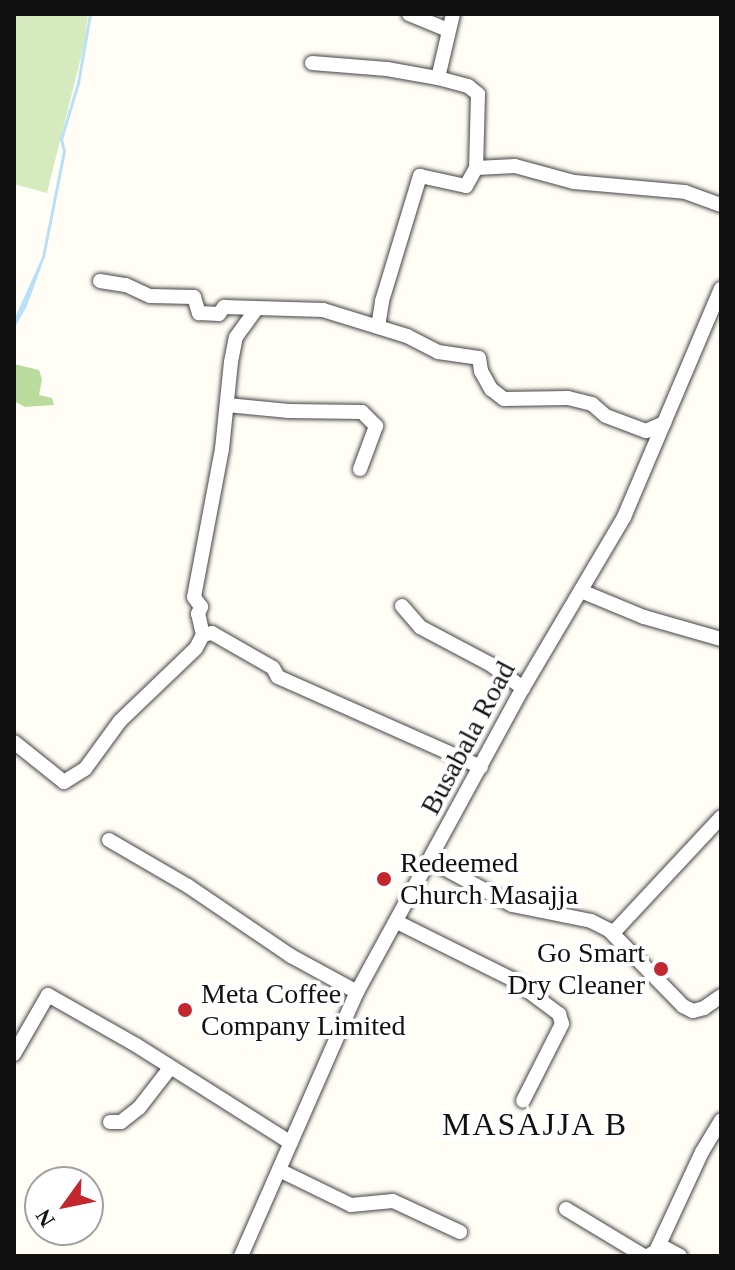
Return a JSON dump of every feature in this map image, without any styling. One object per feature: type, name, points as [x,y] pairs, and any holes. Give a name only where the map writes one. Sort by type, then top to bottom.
[{"type":"street","points":[[409,14],[448,30]]},
{"type":"street","points":[[438,78],[453,14]]},
{"type":"street","points":[[312,63],[387,69],[438,78],[468,86],[478,94],[476,168],[466,186],[420,176],[382,301],[378,327]]},
{"type":"street","points":[[476,168],[515,166],[574,182],[685,192],[721,205]]},
{"type":"street","points":[[100,281],[126,285],[150,296],[194,297],[199,313],[219,314],[224,307],[323,310],[407,336],[438,352],[479,358],[481,371],[491,389],[504,399],[568,398],[592,404],[606,416],[646,431],[664,423]]},
{"type":"street","name":"Busabala Road","points":[[241,1256],[357,992],[523,688],[624,517],[721,289]]},
{"type":"street","points":[[14,742],[64,782],[85,769],[120,721],[196,648],[203,635],[198,614],[201,607],[194,597],[236,337],[256,309]]},
{"type":"street","points":[[227,405],[289,411],[362,412],[376,426],[360,469]]},
{"type":"street","points":[[581,591],[644,617],[721,639]]},
{"type":"street","points":[[402,606],[414,622],[490,664],[523,688]]},
{"type":"street","points":[[203,635],[212,633],[273,668],[278,677],[481,767]]},
{"type":"street","points":[[613,933],[721,817]]},
{"type":"street","points":[[109,840],[188,886],[291,956],[357,992]]},
{"type":"street","points":[[431,861],[512,905],[591,921],[613,933],[683,1006],[698,1011],[721,996]]},
{"type":"street","points":[[397,922],[512,979],[559,1014],[562,1024],[523,1101]]},
{"type":"street","points":[[14,1054],[48,995],[291,1143]]},
{"type":"street","points":[[110,1122],[121,1122],[139,1108],[170,1068]]},
{"type":"street","points":[[649,1254],[721,1120]]},
{"type":"street","points":[[279,1170],[351,1205],[393,1201],[460,1232]]},
{"type":"street","points":[[566,1209],[649,1254],[665,1248],[680,1256]]},
{"type":"green space","points":[[14,14],[88,14],[84,45],[47,193],[14,184]]},
{"type":"green space","points":[[14,364],[39,370],[42,379],[39,395],[52,398],[54,405],[25,407],[14,401]]},
{"type":"water","points":[[43,255],[27,306],[14,329],[14,320]]},
{"type":"waterway","points":[[43,257],[64,151],[61,139],[78,83],[90,14]]},
{"type":"place","name":"Redeemed Church Masajja","points":[[384,879]]},
{"type":"place","name":"Go Smart Dry Cleaner","points":[[661,969]]},
{"type":"place","name":"Meta Coffee Company Limited","points":[[185,1010]]},
{"type":"district","name":"MASAJJA B","points":[[535,1124]]}]
